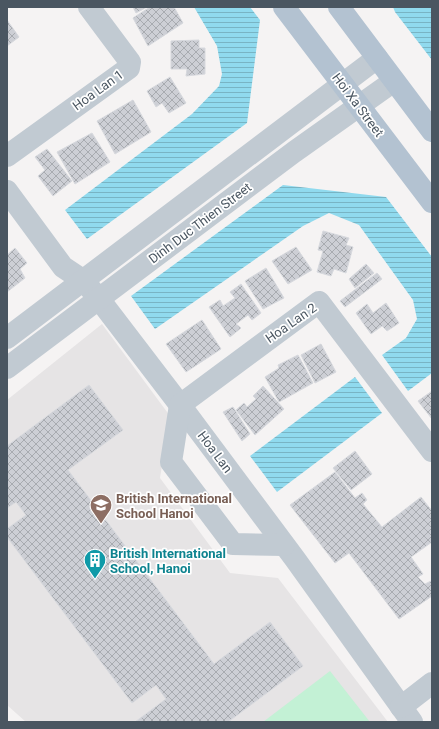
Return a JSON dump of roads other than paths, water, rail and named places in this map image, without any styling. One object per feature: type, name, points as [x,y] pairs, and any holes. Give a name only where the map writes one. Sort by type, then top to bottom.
[{"type":"main road","name":"Hoi Xa Street","points":[[284,7],[432,202]]},
{"type":"main road","points":[[339,7],[432,131]]},
{"type":"street","name":"Hoa Lan 1","points":[[7,156],[129,68],[130,62],[89,7]]},
{"type":"street","name":"Dinh Duc Thien Street","points":[[7,338],[377,58]]},
{"type":"street","name":"Dinh Duc Thien Street","points":[[7,368],[294,152],[394,81]]},
{"type":"street","name":"Hoa Lan","points":[[7,191],[63,267],[84,281],[180,404],[284,544],[406,714]]},
{"type":"street","name":"Hoa Lan 2","points":[[180,404],[318,302],[432,451]]},
{"type":"street","points":[[180,404],[172,462],[234,544],[284,544]]},
{"type":"street","points":[[406,714],[432,683]]},
{"type":"water","points":[[194,7],[250,7],[260,20],[247,123],[87,239],[65,210],[192,114],[219,86],[222,74],[217,46]]},
{"type":"water","points":[[393,7],[432,7],[432,60],[395,12]]},
{"type":"water","points":[[283,185],[386,197],[432,257],[432,373],[408,391],[382,355],[406,338],[417,319],[413,300],[359,225],[329,213],[303,226],[155,329],[131,296]]},
{"type":"water","points":[[355,377],[382,413],[277,492],[250,456]]},
{"type":"place","name":"British International School Hanoi","points":[[101,524]]},
{"type":"place","name":"British International School, Hanoi","points":[[95,580]]}]
